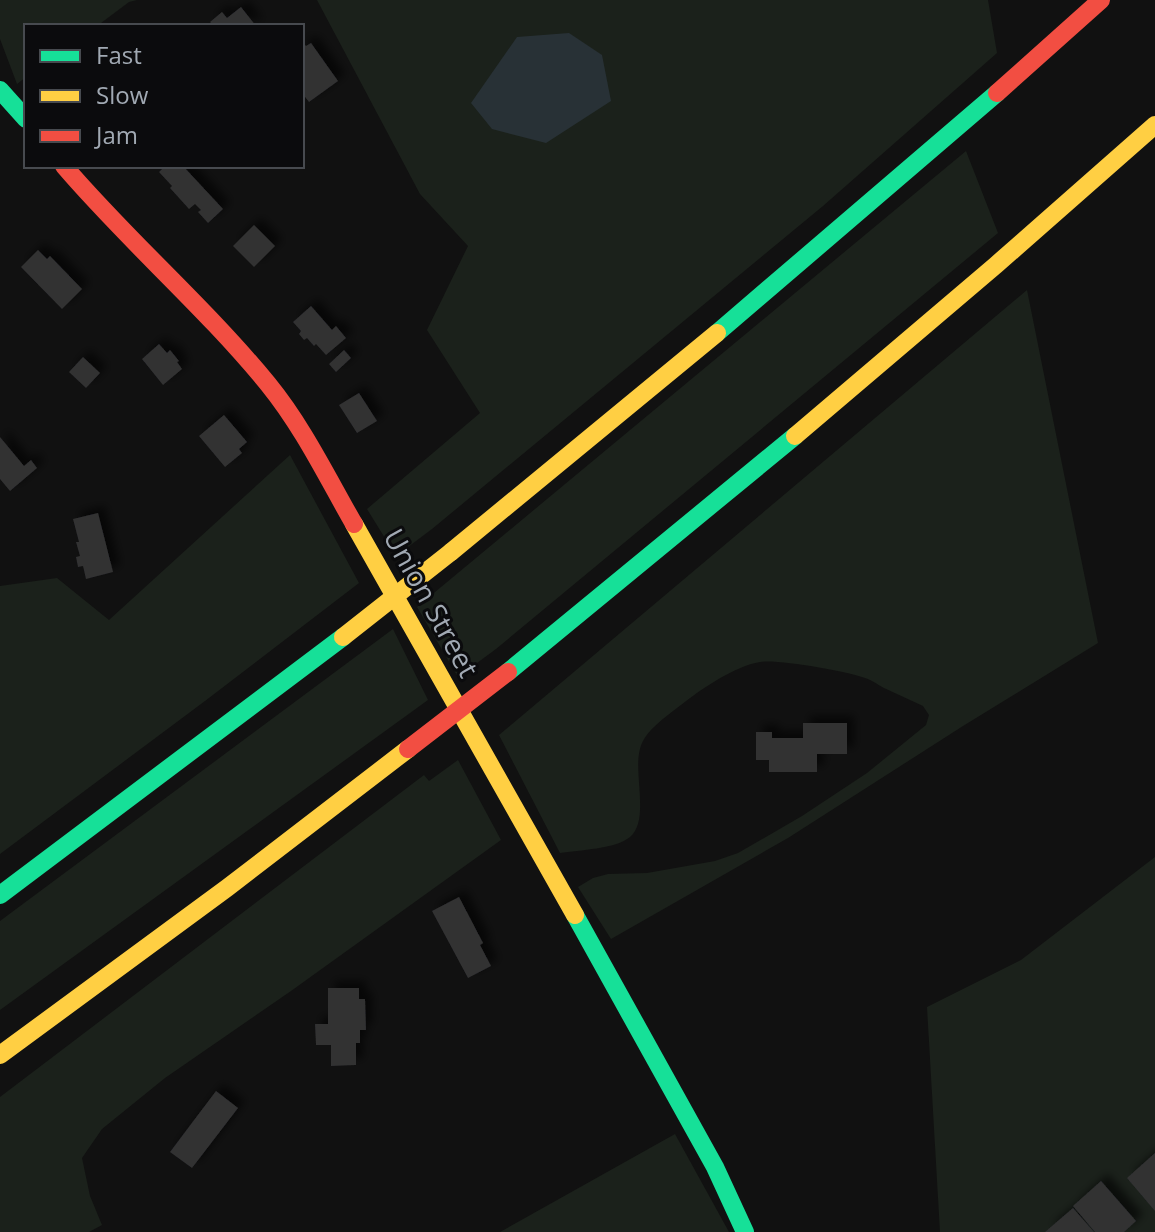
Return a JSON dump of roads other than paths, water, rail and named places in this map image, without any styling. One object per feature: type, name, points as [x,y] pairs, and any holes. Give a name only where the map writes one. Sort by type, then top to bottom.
[{"type":"main road","points":[[0,895],[451,552],[753,303],[1101,0]]},
{"type":"main road","points":[[0,90],[24,117]]},
{"type":"main road","points":[[0,1055],[227,888],[508,672],[869,375],[1155,125]]},
{"type":"main road","name":"Union Street","points":[[66,168],[88,196],[230,338],[295,420],[686,1113],[745,1232]]}]
